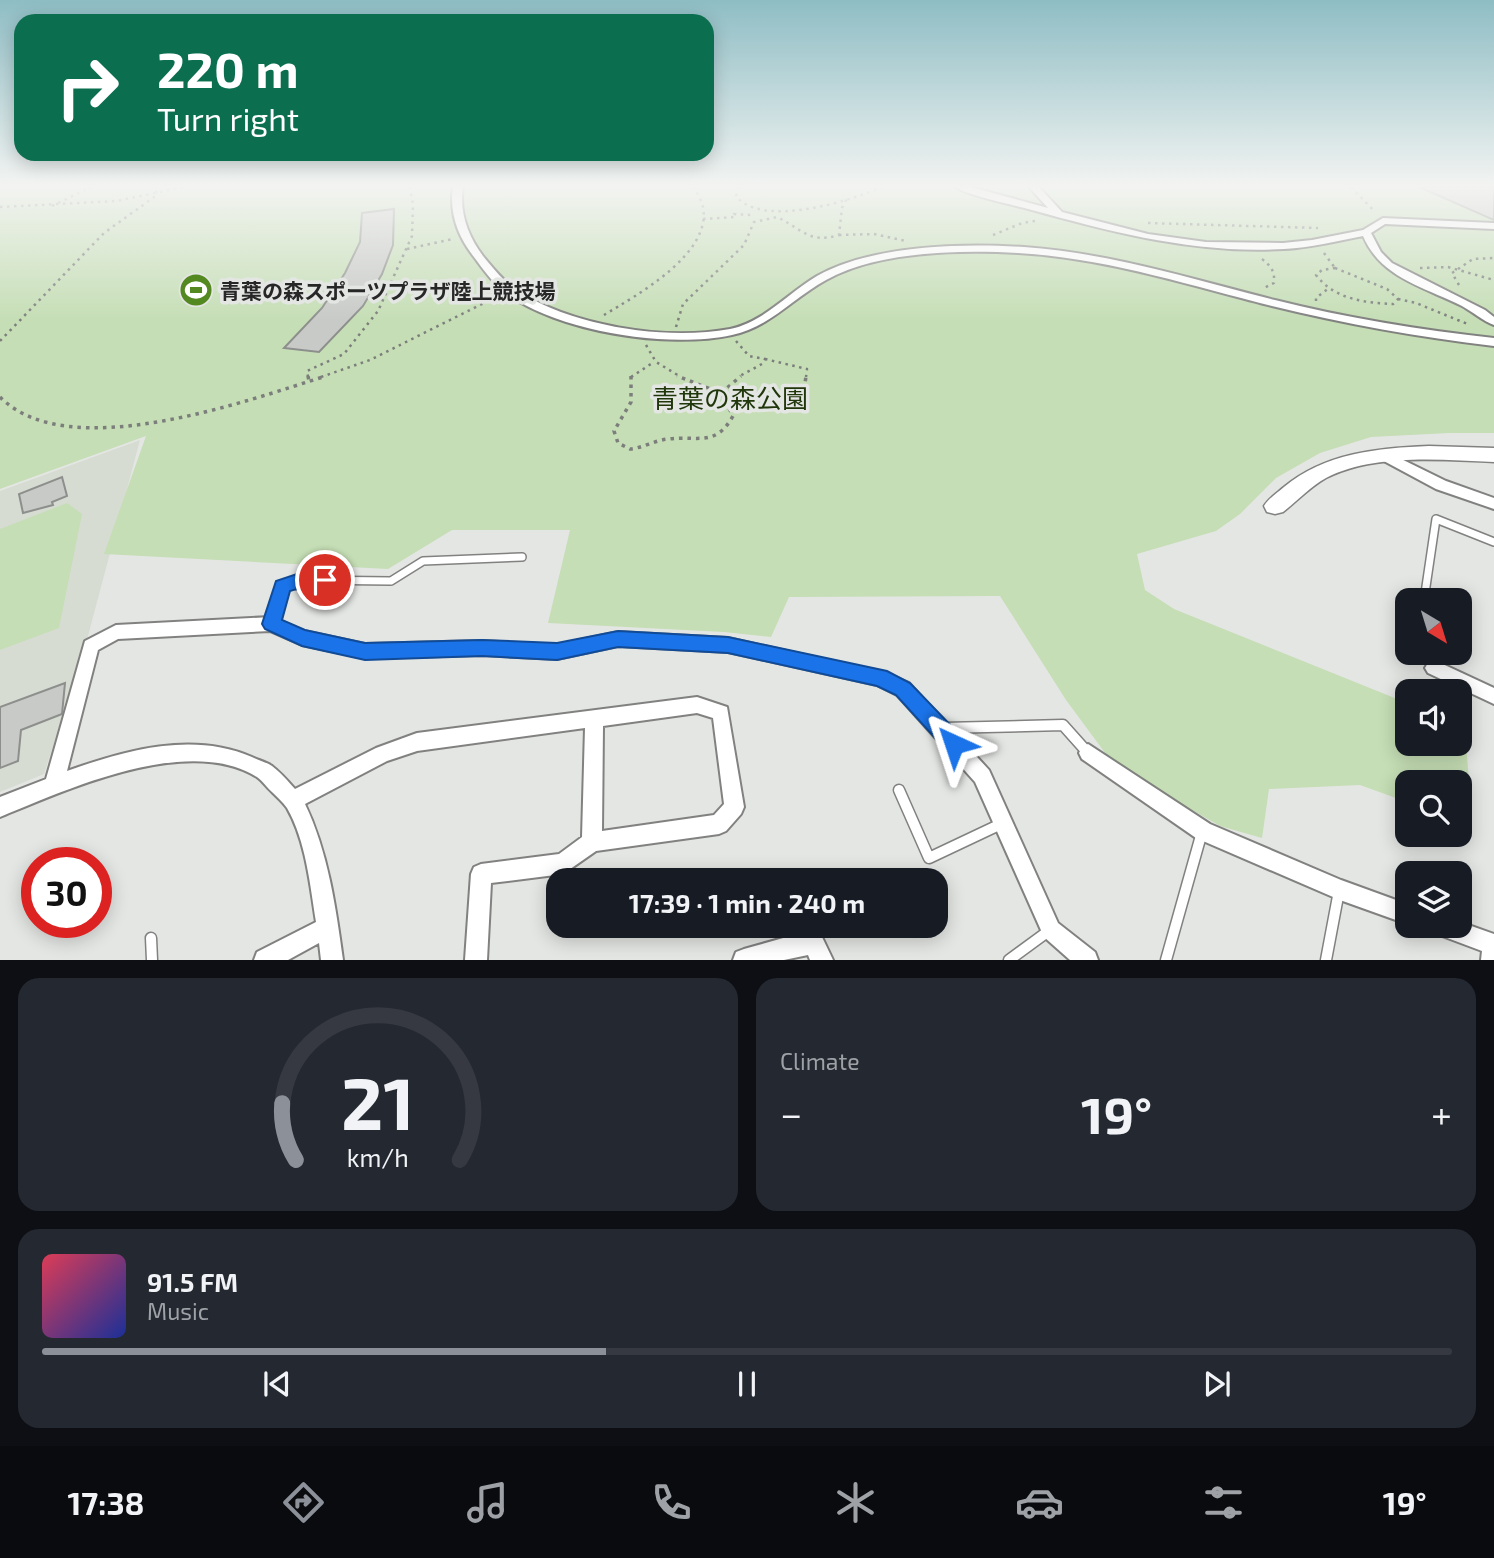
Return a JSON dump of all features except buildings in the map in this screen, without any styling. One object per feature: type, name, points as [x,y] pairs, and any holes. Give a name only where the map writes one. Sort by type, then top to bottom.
[{"type":"street","points":[[465,232],[487,268],[510,291],[551,313],[588,324],[649,333],[674,335],[732,332],[765,320],[826,275],[853,265],[951,250],[1015,250],[1104,259],[1343,317],[1453,338],[1494,342]]},
{"type":"street","points":[[1130,232],[1178,243],[1264,246],[1312,243],[1366,232],[1381,258],[1393,267],[1470,305],[1494,322]]},
{"type":"street","points":[[1275,506],[1321,472],[1365,459],[1416,454],[1494,455]]},
{"type":"street","points":[[1387,457],[1441,485],[1494,504]]},
{"type":"street","points":[[54,784],[91,646],[116,632],[271,624],[302,638],[365,651],[482,648],[557,652],[618,639],[728,645],[880,678],[903,689],[982,776],[1051,930],[1087,960]]},
{"type":"street","points":[[1441,665],[1494,696]]},
{"type":"street","points":[[293,800],[382,754],[417,742],[697,705],[721,713],[734,807],[719,824],[592,842],[563,864],[481,874],[476,960]]},
{"type":"street","points":[[592,842],[594,718]]},
{"type":"street","points":[[0,807],[54,784],[116,763],[144,757],[185,753],[226,755],[271,775],[293,800],[307,835],[329,927],[332,960]]},
{"type":"street","points":[[1088,753],[1203,831],[1340,890],[1395,910]]},
{"type":"street","points":[[265,960],[329,927]]},
{"type":"street","points":[[1468,938],[1493,949]]},
{"type":"street","points":[[744,960],[801,944],[814,945],[822,960]]},
{"type":"lane","points":[[1426,588],[1436,519],[1494,541]]},
{"type":"lane","points":[[271,624],[283,586],[303,579],[391,582],[423,561],[522,557]]},
{"type":"lane","points":[[940,729],[1063,725],[1088,753]]},
{"type":"lane","points":[[899,790],[929,858],[1002,824]]},
{"type":"lane","points":[[1166,960],[1203,831]]},
{"type":"lane","points":[[1326,960],[1340,890]]},
{"type":"lane","points":[[1009,960],[1051,930]]},
{"type":"lane","points":[[151,937],[152,960]]},
{"type":"path","points":[[0,341],[106,232]]},
{"type":"path","points":[[309,381],[307,371],[344,355],[378,311],[412,232]]},
{"type":"path","points":[[588,324],[646,290],[667,274],[698,239],[700,232]]},
{"type":"path","points":[[674,335],[683,304],[744,245],[750,232]]},
{"type":"path","points":[[798,232],[811,239],[874,234],[916,244]]},
{"type":"path","points":[[985,238],[1000,232]]},
{"type":"path","points":[[407,249],[466,236]]},
{"type":"path","points":[[1312,243],[1326,255],[1335,268]]},
{"type":"path","points":[[1257,289],[1274,283],[1275,274],[1272,267],[1260,258]]},
{"type":"path","points":[[1452,273],[1473,259],[1494,258]]},
{"type":"path","points":[[1393,267],[1419,268],[1429,265],[1457,269],[1494,280]]},
{"type":"path","points":[[1398,299],[1393,304],[1378,304],[1347,296],[1321,284],[1316,275],[1322,270],[1335,268],[1387,289],[1398,299],[1416,303],[1474,327]]},
{"type":"path","points":[[0,397],[23,415],[45,423],[108,426],[154,421],[250,401],[369,361],[452,317],[510,291]]},
{"type":"path","points":[[732,332],[740,348],[749,356],[807,369],[803,398]]},
{"type":"path","points":[[649,333],[647,352],[654,362],[678,376],[721,393],[731,407],[733,416],[729,425],[720,433],[691,441],[664,439],[646,448],[632,449],[621,445],[614,438],[613,430],[633,398],[631,375],[654,362]]},
{"type":"path","points":[[721,393],[737,378],[762,364],[765,359]]},
{"type":"shaded area","points":[[140,440],[84,651],[44,774],[0,792],[0,491]]},
{"type":"green space","name":"青葉の森公園","points":[[0,232],[1494,232],[1494,433],[1371,437],[1320,453],[1276,478],[1240,514],[1216,531],[1137,554],[1145,590],[1174,609],[1395,698],[1395,756],[1467,756],[1468,770],[1395,770],[1395,798],[1360,785],[1269,789],[1262,838],[1220,826],[1114,765],[1066,700],[1000,596],[789,597],[771,637],[548,623],[570,530],[452,530],[388,569],[104,554],[146,436],[0,489]]},
{"type":"green space","points":[[67,503],[82,514],[59,628],[0,650],[0,529]]},
{"type":"place","name":"青葉の森スポーツプラザ陸上競技場","points":[[196,290]]},
{"type":"route","points":[[325,580],[303,579],[283,586],[271,624],[302,638],[365,651],[482,648],[557,652],[618,639],[728,645],[880,678],[903,689],[954,744]]}]
